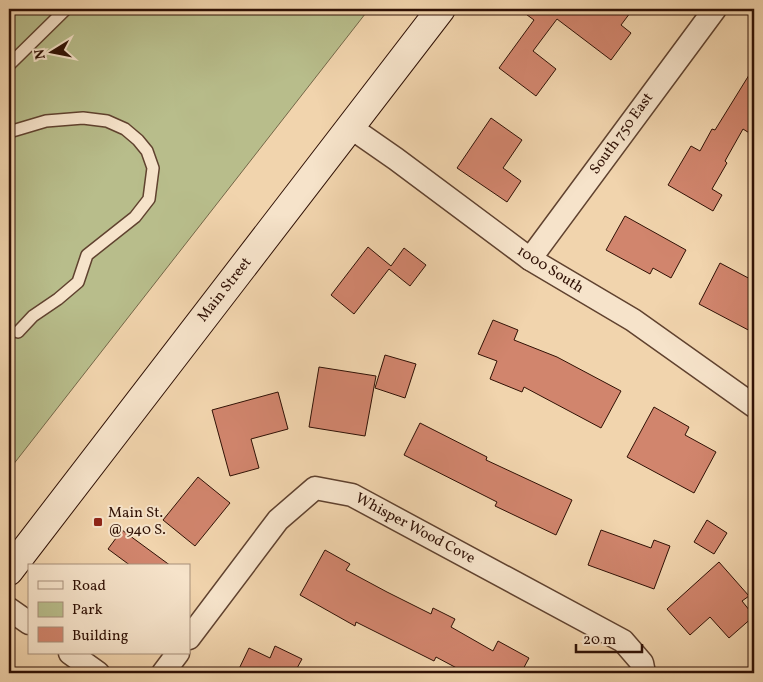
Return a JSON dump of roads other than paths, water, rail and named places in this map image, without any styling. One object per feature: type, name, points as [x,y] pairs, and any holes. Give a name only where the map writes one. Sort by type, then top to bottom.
[{"type":"main road","name":"Main Street","points":[[9,571],[441,9]]},
{"type":"street","name":"South 750 East","points":[[530,259],[715,9]]},
{"type":"street","name":"1000 South","points":[[350,127],[530,259],[633,320],[754,406]]},
{"type":"street","name":"Whisper Wood Cove","points":[[190,637],[278,520],[315,488],[352,495],[623,640],[642,663],[644,673]]},
{"type":"street","points":[[9,609],[28,622]]},
{"type":"street","points":[[71,654],[98,673]]},
{"type":"street","points":[[163,673],[177,654]]},
{"type":"lane","points":[[9,65],[66,9]]},
{"type":"lane","points":[[9,132],[46,121],[83,118],[107,121],[125,129],[138,140],[147,151],[153,168],[149,199],[135,217],[87,255],[78,282],[58,299],[33,316],[18,332]]},
{"type":"place","name":"Main St. @ 940 S.","points":[[98,522]]}]
